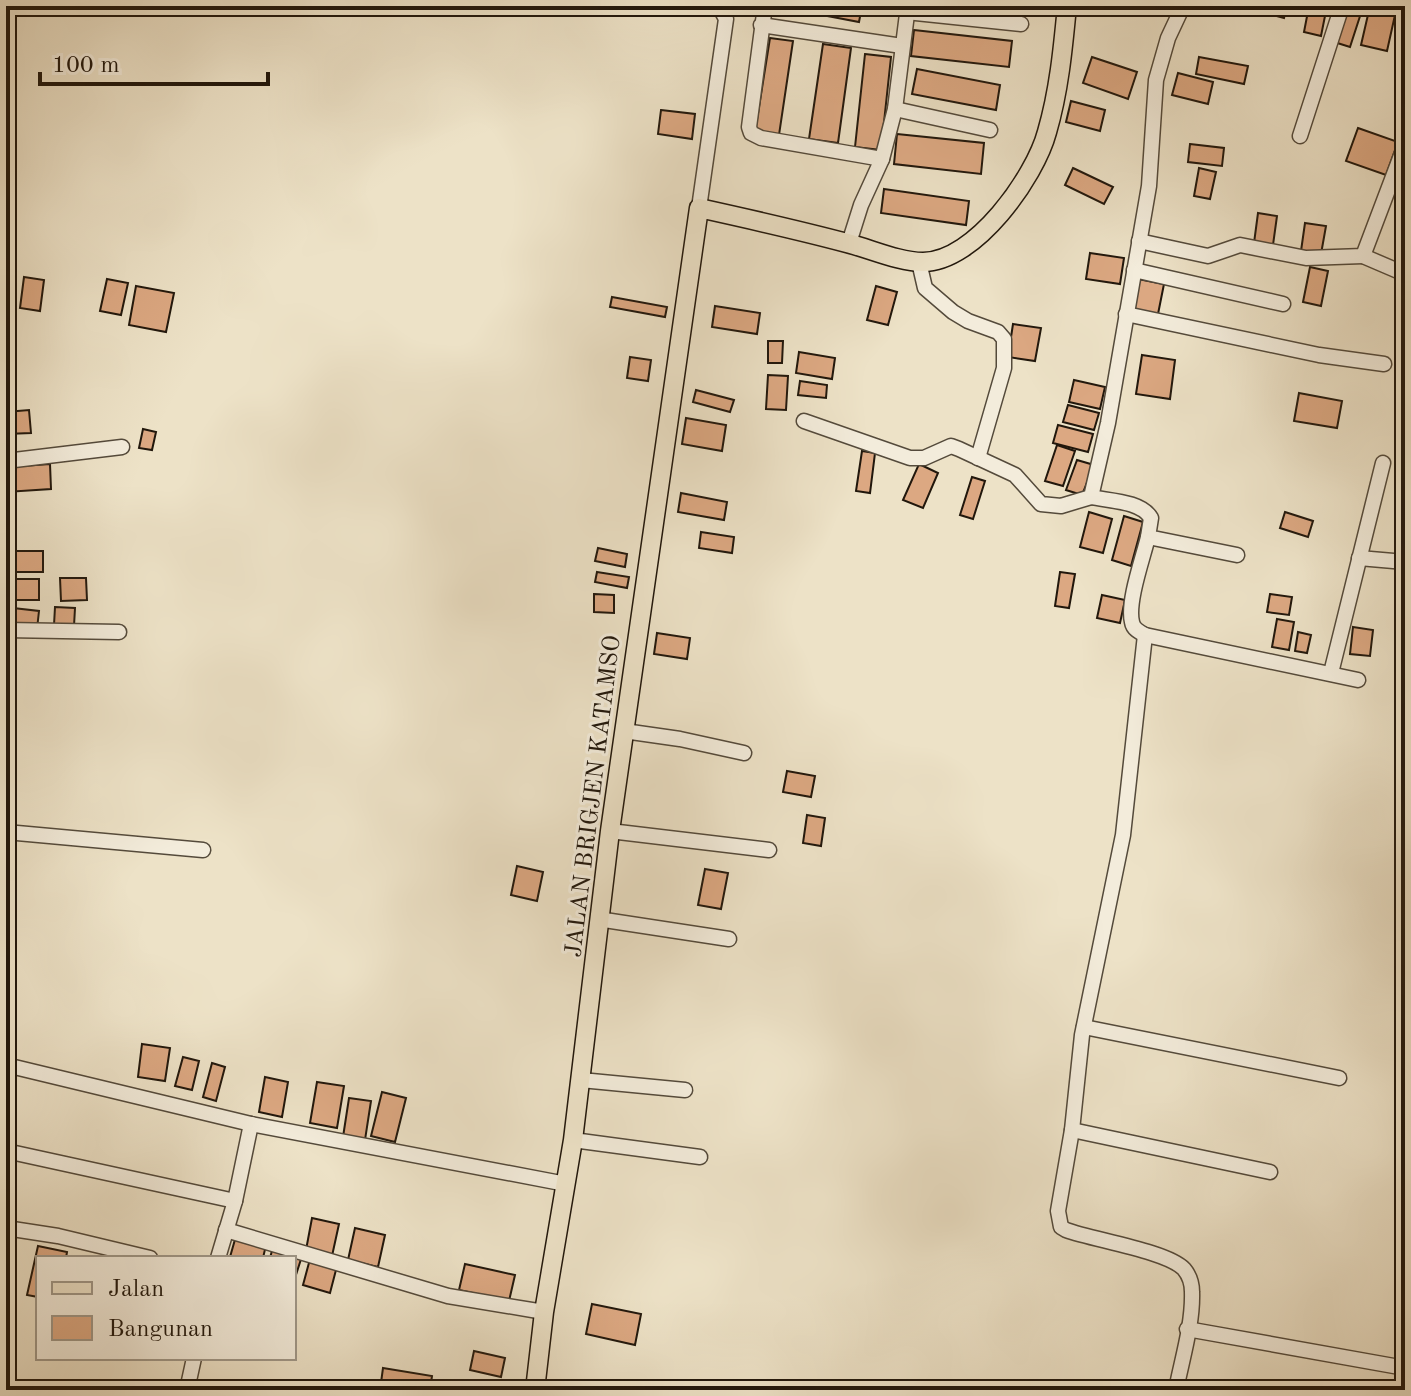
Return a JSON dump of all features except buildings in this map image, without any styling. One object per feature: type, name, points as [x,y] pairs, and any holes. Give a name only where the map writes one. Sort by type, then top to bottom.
[{"type":"main road","points":[[699,208],[919,262],[946,257],[978,238],[1013,196],[1032,167],[1047,135],[1057,91],[1067,6]]},
{"type":"main road","name":"JALAN BRIGJEN KATAMSO","points":[[535,1390],[544,1312],[573,1140],[598,919],[699,208]]},
{"type":"street","points":[[765,6],[749,127],[751,133],[761,138],[882,159]]},
{"type":"street","points":[[1091,497],[1108,423],[1149,186],[1156,80],[1168,38],[1183,6]]},
{"type":"street","points":[[1300,136],[1342,6]]},
{"type":"street","points":[[849,243],[861,205],[882,159],[895,109],[907,9],[1021,24]]},
{"type":"street","points":[[699,208],[724,10]]},
{"type":"street","points":[[761,25],[902,46]]},
{"type":"street","points":[[895,109],[990,130]]},
{"type":"street","points":[[1363,256],[1405,145]]},
{"type":"street","points":[[1139,241],[1208,256],[1240,245],[1306,258],[1363,256],[1405,274]]},
{"type":"street","points":[[919,262],[925,288],[953,312],[998,332],[1004,339],[1004,368],[978,458]]},
{"type":"street","points":[[1134,270],[1283,304]]},
{"type":"street","points":[[1126,314],[1319,355],[1384,364]]},
{"type":"street","points":[[804,421],[910,458],[924,458],[951,446],[1015,475],[1041,504],[1061,506],[1091,497],[1133,505],[1148,512],[1151,518],[1148,537],[1131,619],[1136,630],[1145,635],[1358,680]]},
{"type":"street","points":[[6,461],[122,447]]},
{"type":"street","points":[[1331,673],[1383,463]]},
{"type":"street","points":[[1148,537],[1237,555]]},
{"type":"street","points":[[1359,558],[1405,562]]},
{"type":"street","points":[[6,630],[119,632]]},
{"type":"street","points":[[1145,635],[1123,835],[1084,1027],[1072,1130],[1058,1211],[1061,1227],[1166,1258],[1182,1266],[1188,1275],[1192,1290],[1176,1390]]},
{"type":"street","points":[[624,731],[744,753]]},
{"type":"street","points":[[610,831],[769,850]]},
{"type":"street","points":[[6,832],[203,850]]},
{"type":"street","points":[[598,919],[729,939]]},
{"type":"street","points":[[1084,1027],[1339,1078]]},
{"type":"street","points":[[6,1065],[251,1124],[566,1184]]},
{"type":"street","points":[[581,1080],[685,1090]]},
{"type":"street","points":[[219,1256],[235,1201],[251,1124]]},
{"type":"street","points":[[1072,1130],[1270,1172]]},
{"type":"street","points":[[573,1140],[700,1157]]},
{"type":"street","points":[[6,1151],[235,1201]]},
{"type":"street","points":[[6,1228],[58,1236],[142,1256]]},
{"type":"street","points":[[226,1230],[448,1296],[544,1312]]},
{"type":"street","points":[[1187,1329],[1405,1368]]},
{"type":"street","points":[[187,1390],[194,1360]]}]
